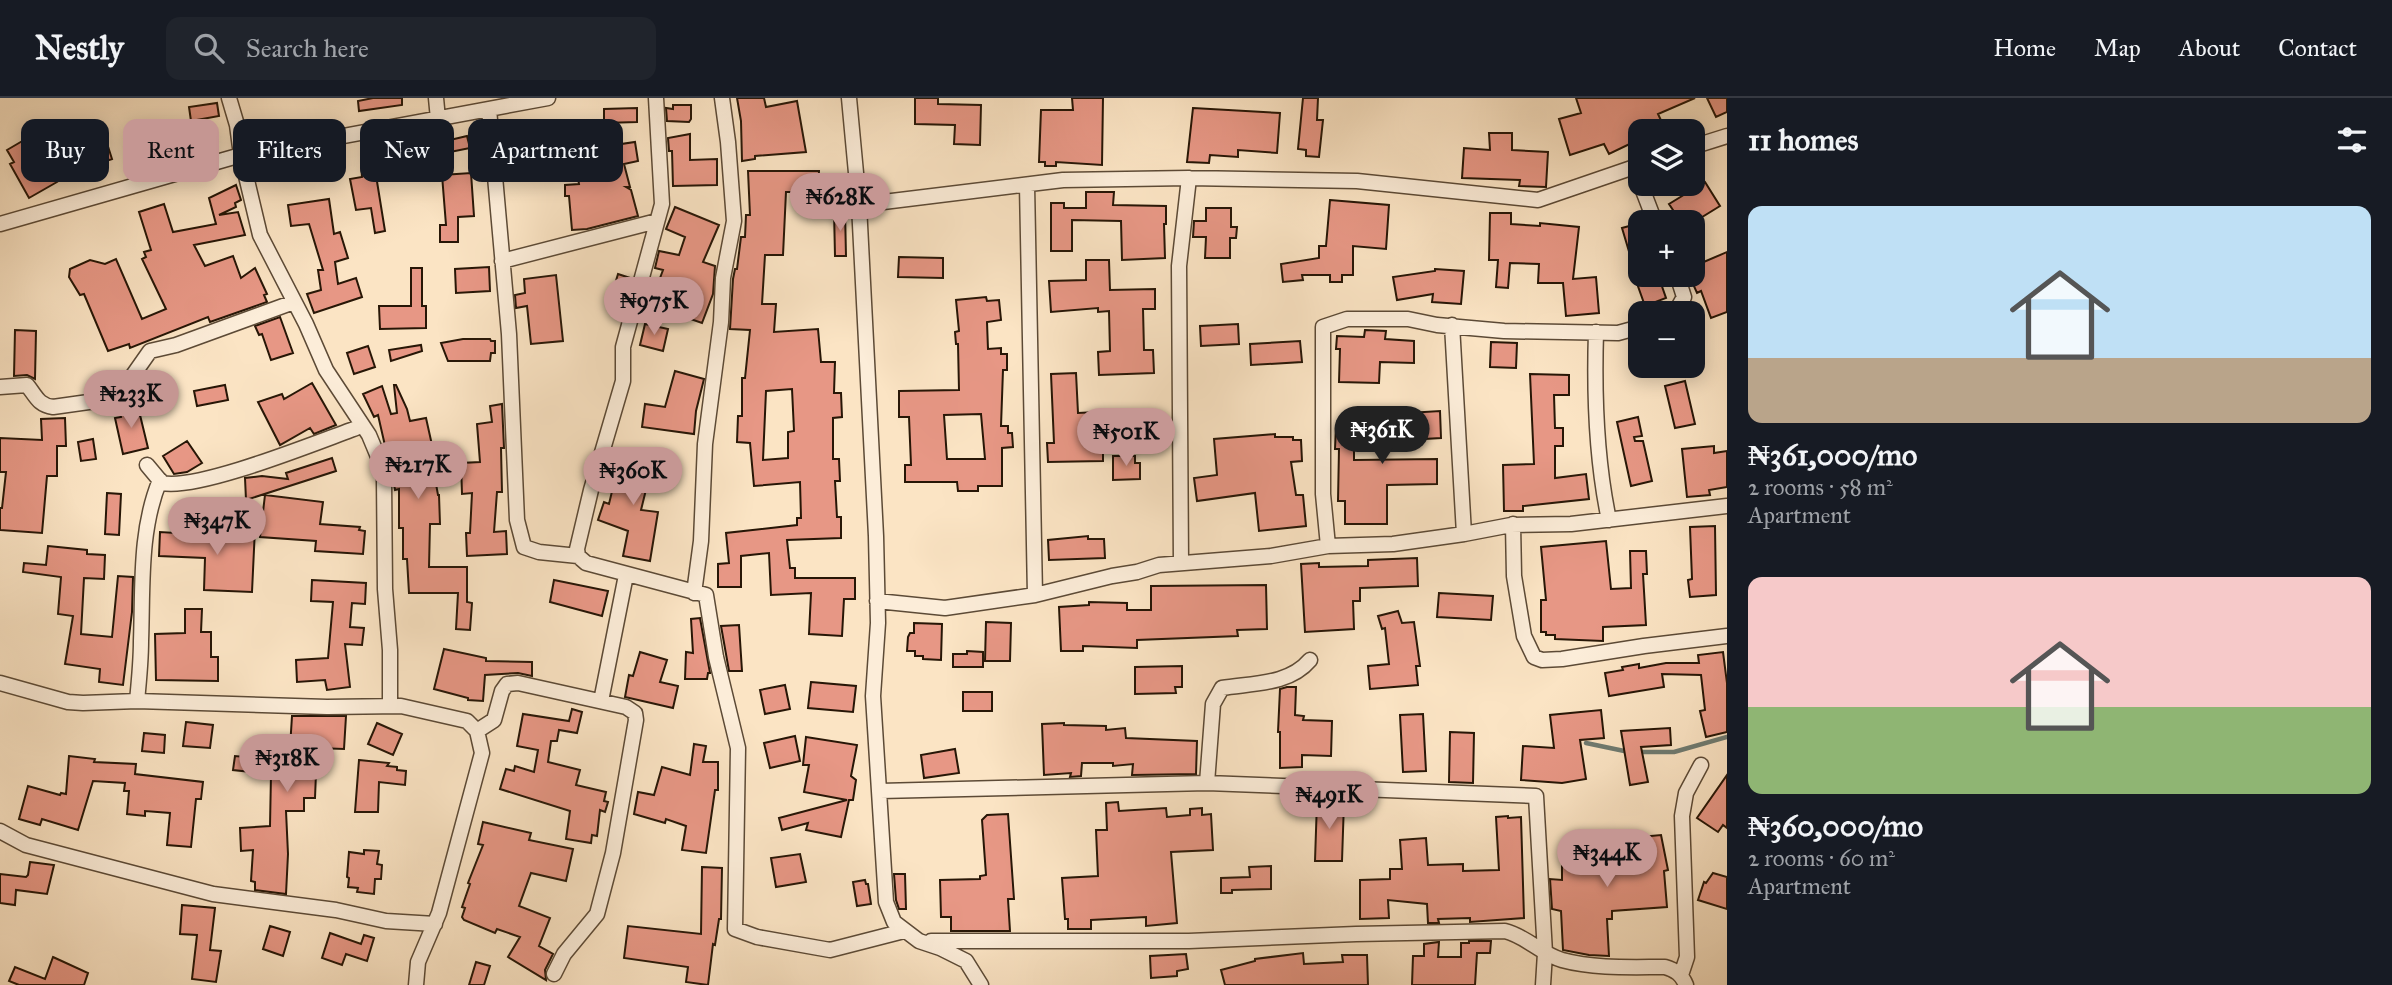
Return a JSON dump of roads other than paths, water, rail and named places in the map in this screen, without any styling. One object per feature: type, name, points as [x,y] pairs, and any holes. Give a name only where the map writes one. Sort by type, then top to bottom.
[{"type":"street","points":[[229,98],[235,119]]},
{"type":"street","points":[[436,98],[438,119],[548,98]]},
{"type":"street","points":[[578,556],[577,549],[591,490],[623,381],[623,347],[662,204],[656,98]]},
{"type":"street","points":[[694,593],[701,541],[705,443],[720,335],[723,278],[734,221],[729,142],[722,98]]},
{"type":"street","points":[[849,98],[859,205],[876,536],[878,623],[873,696],[886,902],[894,922],[904,931],[919,941],[966,961],[981,985]]},
{"type":"street","points":[[489,109],[509,334],[517,520],[524,547],[540,552],[578,556],[586,563],[706,596],[716,657],[738,748],[735,929],[757,937],[830,950],[904,931]]},
{"type":"street","points":[[1705,144],[1727,136]]},
{"type":"street","points":[[0,224],[233,157]]},
{"type":"street","points":[[859,205],[1063,180],[1189,178],[1357,181],[1538,200],[1628,169]]},
{"type":"street","points":[[1181,563],[1179,265],[1189,178]]},
{"type":"street","points":[[247,182],[260,235],[326,370],[374,447],[384,479],[390,706]]},
{"type":"street","points":[[1027,185],[1035,595]]},
{"type":"street","points":[[502,261],[657,221]]},
{"type":"street","points":[[0,387],[27,385],[35,399],[45,406],[53,407],[117,398],[150,351],[176,345],[294,302]]},
{"type":"street","points":[[1328,546],[1322,494],[1323,327],[1347,319],[1408,319],[1437,325],[1504,331],[1618,333],[1628,330]]},
{"type":"street","points":[[1452,325],[1464,534]]},
{"type":"street","points":[[1596,332],[1597,421],[1603,492],[1609,520]]},
{"type":"street","points":[[147,465],[160,480],[172,485],[180,484],[255,464],[362,426]]},
{"type":"street","points":[[137,701],[142,585],[151,502],[160,480]]},
{"type":"street","points":[[877,601],[945,608],[1035,595],[1159,565],[1271,556],[1328,546],[1393,544],[1513,524],[1571,524],[1727,506]]},
{"type":"street","points":[[1513,524],[1514,576],[1524,636],[1534,657],[1542,660],[1562,659],[1727,636]]},
{"type":"street","points":[[601,701],[626,575]]},
{"type":"street","points":[[1207,783],[1213,704],[1222,688],[1285,679],[1301,670],[1310,660]]},
{"type":"street","points":[[0,683],[68,702],[401,706],[467,721],[477,731],[482,753],[435,924],[418,961],[416,985]]},
{"type":"street","points":[[477,731],[494,720],[502,691],[507,684],[518,683],[601,701],[631,709],[635,713],[613,853],[597,914],[564,954],[554,974]]},
{"type":"street","points":[[1684,980],[1687,957],[1682,816],[1686,793],[1700,765]]},
{"type":"street","points":[[880,791],[1207,783],[1536,796],[1545,953],[1544,985]]},
{"type":"street","points":[[0,831],[26,845],[213,894],[336,910],[386,921],[435,924]]},
{"type":"street","points":[[919,941],[1189,941],[1488,931],[1515,934],[1545,953],[1564,960],[1586,964],[1665,967],[1675,970],[1684,980]]},
{"type":"street","points":[[966,961],[976,941]]},
{"type":"waterway","points":[[1638,752],[1674,752],[1727,737]]},
{"type":"waterway","points":[[1586,743],[1629,752]]}]
